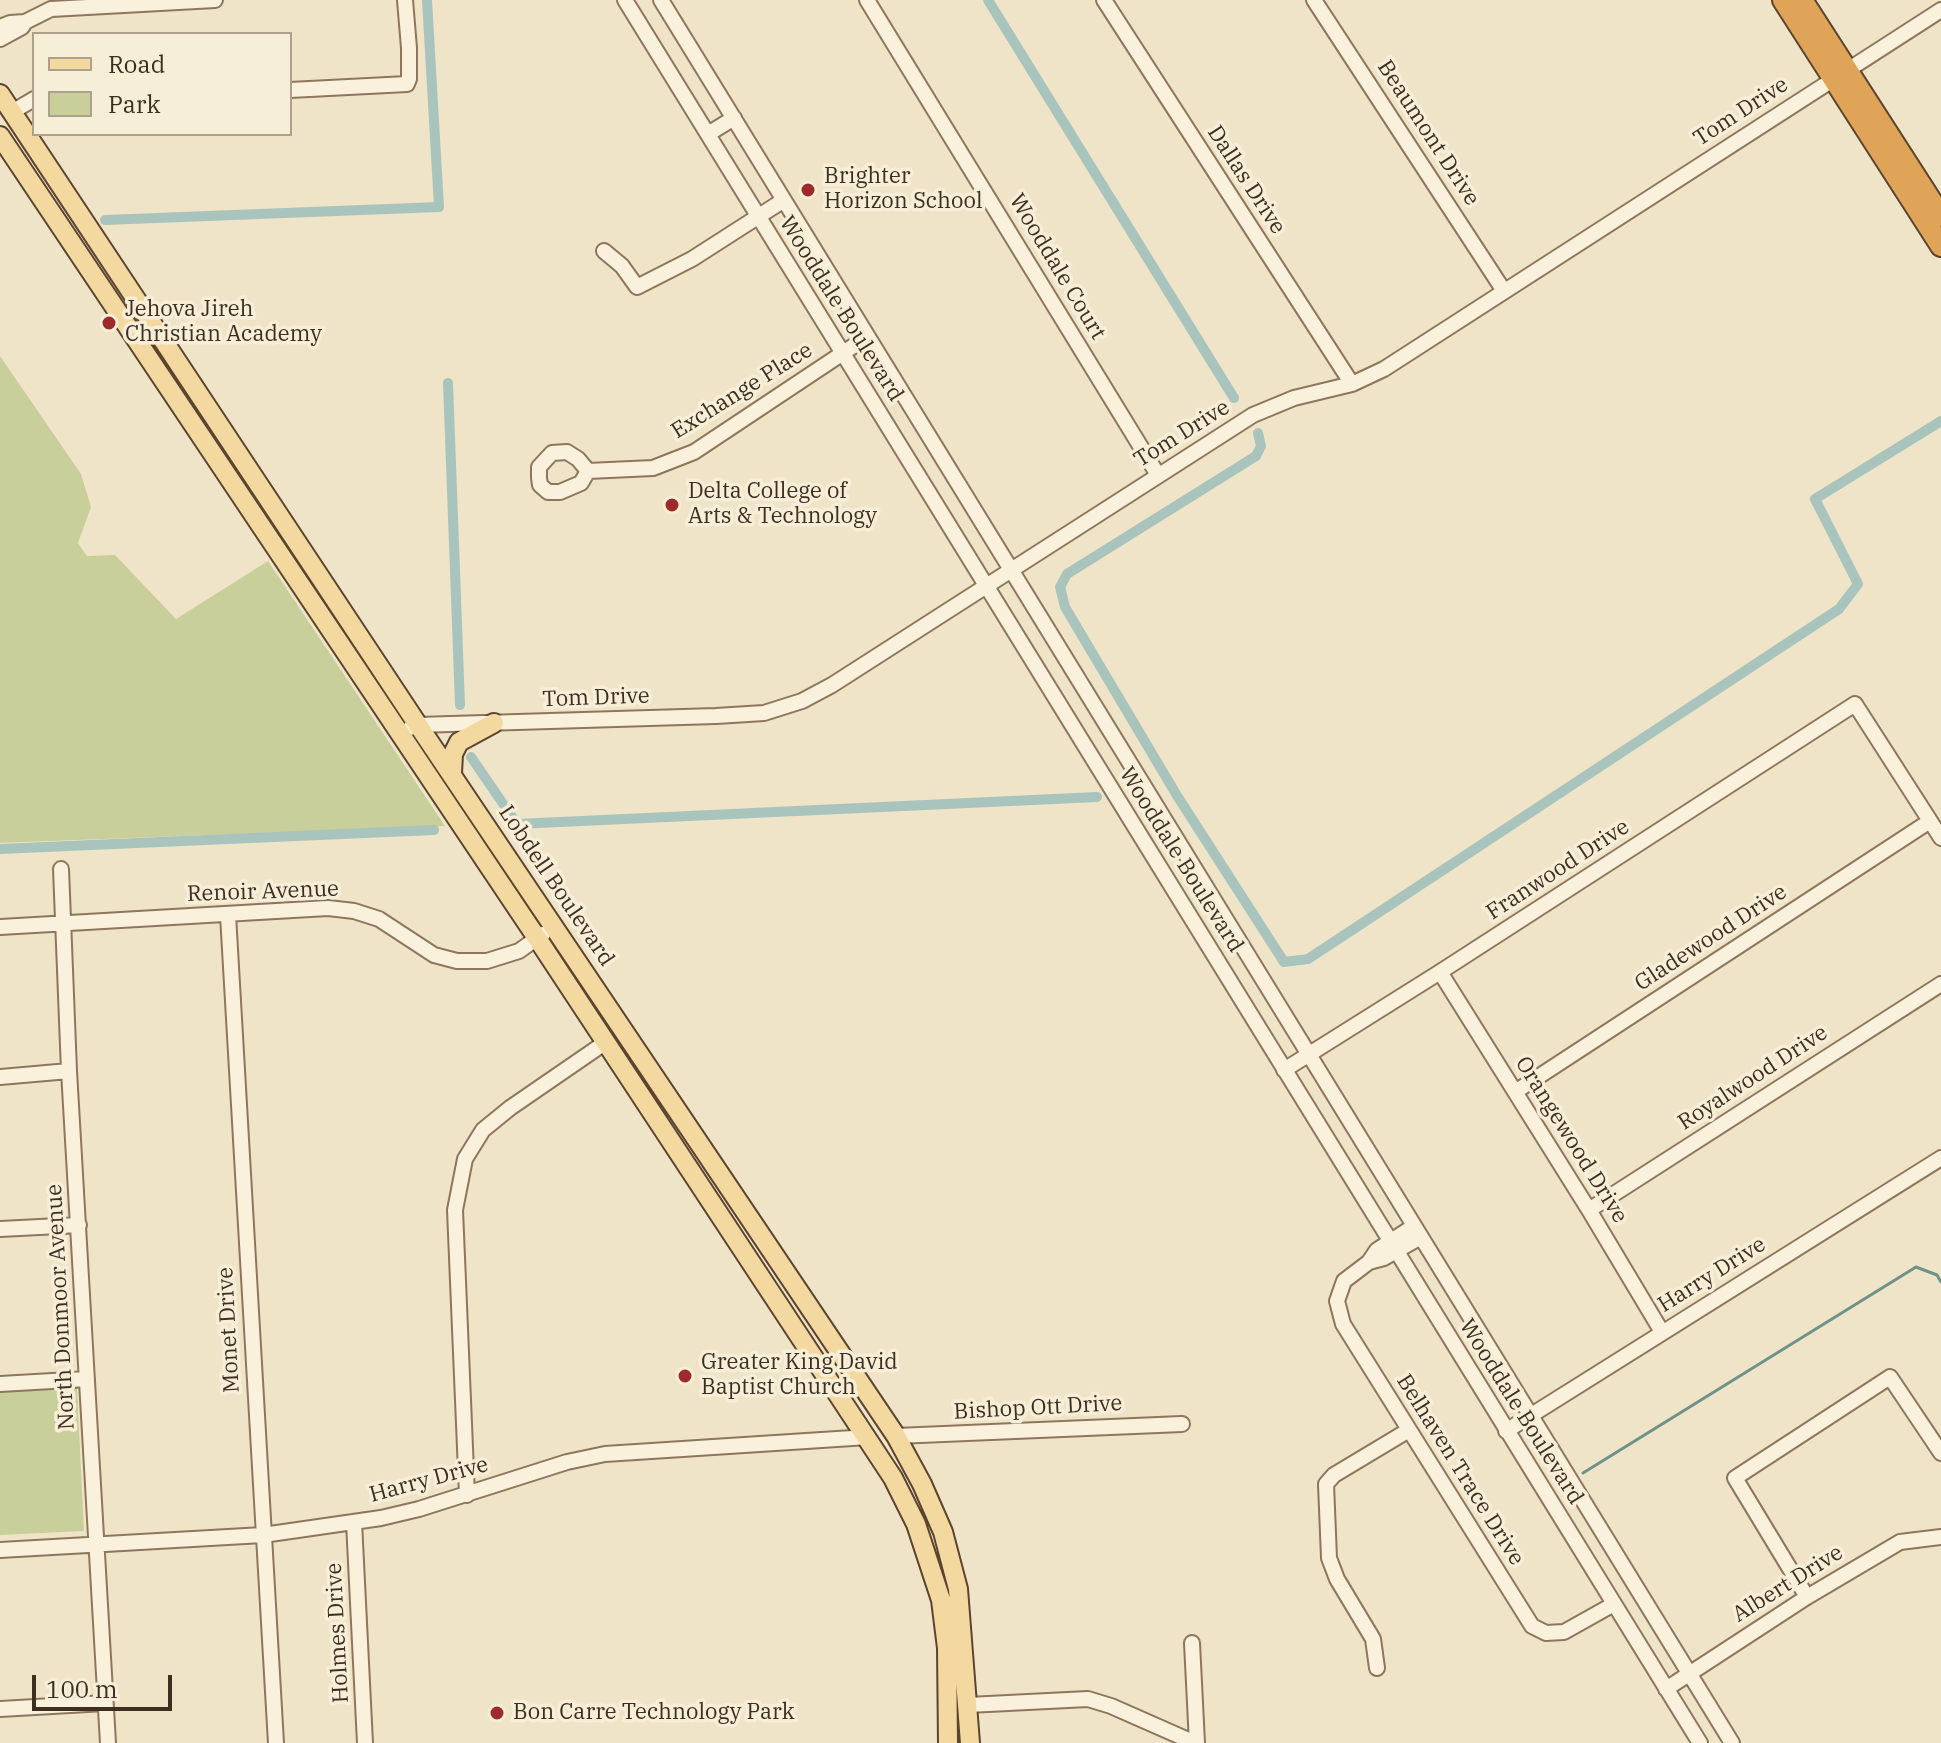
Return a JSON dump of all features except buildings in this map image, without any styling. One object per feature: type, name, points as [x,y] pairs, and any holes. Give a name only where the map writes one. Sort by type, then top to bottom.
[{"type":"highway","points":[[1783,0],[1941,216]]},
{"type":"highway","points":[[1802,0],[1840,74],[1941,246]]},
{"type":"main road","name":"Lobdell Boulevard","points":[[0,94],[418,725],[896,1436],[943,1532],[958,1589],[970,1743]]},
{"type":"main road","name":"Lobdell Boulevard","points":[[0,136],[868,1437],[905,1500],[934,1572],[947,1648],[948,1743]]},
{"type":"main road","points":[[139,345],[150,351],[173,381],[190,380]]},
{"type":"main road","points":[[264,532],[283,519]]},
{"type":"main road","points":[[290,572],[302,576],[331,609],[343,609]]},
{"type":"main road","points":[[452,773],[453,754],[459,742],[494,723]]},
{"type":"main road","points":[[750,1259],[768,1246]]},
{"type":"main road","points":[[868,1437],[896,1436]]},
{"type":"main road","points":[[947,1706],[968,1705]]},
{"type":"main road","points":[[947,1706],[957,1718],[959,1743]]},
{"type":"street","points":[[3,31],[51,9],[215,0]]},
{"type":"street","points":[[292,90],[407,84],[409,48],[405,0]]},
{"type":"street","name":"Wooddale Boulevard","points":[[625,0],[1700,1743]]},
{"type":"street","name":"Wooddale Court","points":[[867,0],[1158,475]]},
{"type":"street","name":"Dallas Drive","points":[[1104,0],[1352,384]]},
{"type":"street","name":"Beaumont Drive","points":[[1314,0],[1504,291]]},
{"type":"street","name":"Wooddale Boulevard","points":[[662,1],[1732,1743]]},
{"type":"street","name":"Tom Drive","points":[[399,733],[418,725],[764,713],[802,701],[832,685],[1253,415],[1294,398],[1352,384],[1384,369],[1941,10]]},
{"type":"street","points":[[12,112],[32,100]]},
{"type":"street","points":[[708,134],[734,118]]},
{"type":"street","points":[[604,251],[622,266],[637,287],[692,259],[784,200]]},
{"type":"street","name":"Exchange Place","points":[[588,471],[653,468],[694,452],[867,337]]},
{"type":"street","name":"Franwood Drive","points":[[1284,1070],[1855,704],[1930,821]]},
{"type":"street","points":[[1930,821],[1941,838]]},
{"type":"street","name":"Gladewood Drive","points":[[1515,1092],[1930,821]]},
{"type":"street","points":[[1142,838],[1166,824]]},
{"type":"street","name":"North Donmoor Avenue","points":[[61,869],[69,1071],[108,1743]]},
{"type":"street","name":"Renoir Avenue","points":[[0,927],[328,908],[354,911],[379,919],[434,955],[457,961],[487,961],[519,951],[554,926]]},
{"type":"street","name":"Monet Drive","points":[[228,915],[276,1743]]},
{"type":"street","name":"Orangewood Drive","points":[[1440,972],[1662,1332]]},
{"type":"street","name":"Royalwood Drive","points":[[1589,1210],[1941,984]]},
{"type":"street","points":[[578,1000],[595,988]]},
{"type":"street","points":[[467,1495],[455,1210],[465,1159],[483,1130],[606,1042]]},
{"type":"street","points":[[0,1077],[69,1071]]},
{"type":"street","name":"Harry Drive","points":[[1506,1431],[1941,1158]]},
{"type":"street","points":[[0,1229],[79,1225]]},
{"type":"street","name":"Belhaven Trace Drive","points":[[1418,1231],[1393,1246],[1377,1250],[1369,1262],[1354,1271],[1341,1285],[1337,1297],[1343,1324],[1532,1626],[1546,1633],[1564,1632],[1614,1604]]},
{"type":"street","points":[[1807,1597],[1735,1478],[1890,1377],[1941,1453]]},
{"type":"street","points":[[0,1384],[87,1379]]},
{"type":"street","name":"Bishop Ott Drive","points":[[896,1436],[1182,1424]]},
{"type":"street","points":[[1377,1668],[1373,1639],[1337,1579],[1329,1558],[1326,1484],[1330,1478],[1409,1430]]},
{"type":"street","name":"Harry Drive","points":[[0,1550],[263,1535],[419,1509],[567,1462],[605,1454],[868,1437]]},
{"type":"street","name":"Holmes Drive","points":[[354,1522],[365,1743]]},
{"type":"street","name":"Albert Drive","points":[[1666,1689],[1807,1597],[1900,1542],[1941,1537]]},
{"type":"street","points":[[968,1705],[1088,1699],[1196,1743],[1192,1643]]},
{"type":"street","points":[[0,1709],[105,1703]]},
{"type":"green space","points":[[0,356],[81,474],[91,507],[78,543],[87,556],[115,555],[176,619],[268,561],[445,826],[0,843]]},
{"type":"green space","points":[[77,1388],[84,1531],[0,1535],[0,1392]]},
{"type":"waterway","points":[[105,220],[439,207],[427,0]]},
{"type":"waterway","points":[[988,0],[1234,398]]},
{"type":"waterway","points":[[448,383],[460,705]]},
{"type":"waterway","points":[[1258,433],[1261,446],[1256,456],[1067,574],[1060,587],[1065,607],[1176,794],[1284,962],[1308,959],[1839,609],[1858,584],[1815,499],[1941,421]]},
{"type":"waterway","points":[[471,757],[517,824],[1097,797]]},
{"type":"waterway","points":[[0,849],[434,830]]},
{"type":"waterway","points":[[1583,1473],[1916,1267],[1937,1275],[1941,1282]]},
{"type":"place","name":"Brighter Horizon School","points":[[808,190]]},
{"type":"place","name":"Jehova Jireh Christian Academy","points":[[109,323]]},
{"type":"place","name":"Delta College of Arts & Technology","points":[[672,505]]},
{"type":"place","name":"Greater King David Baptist Church","points":[[685,1376]]},
{"type":"place","name":"Bon Carre Technology Park","points":[[497,1713]]}]
